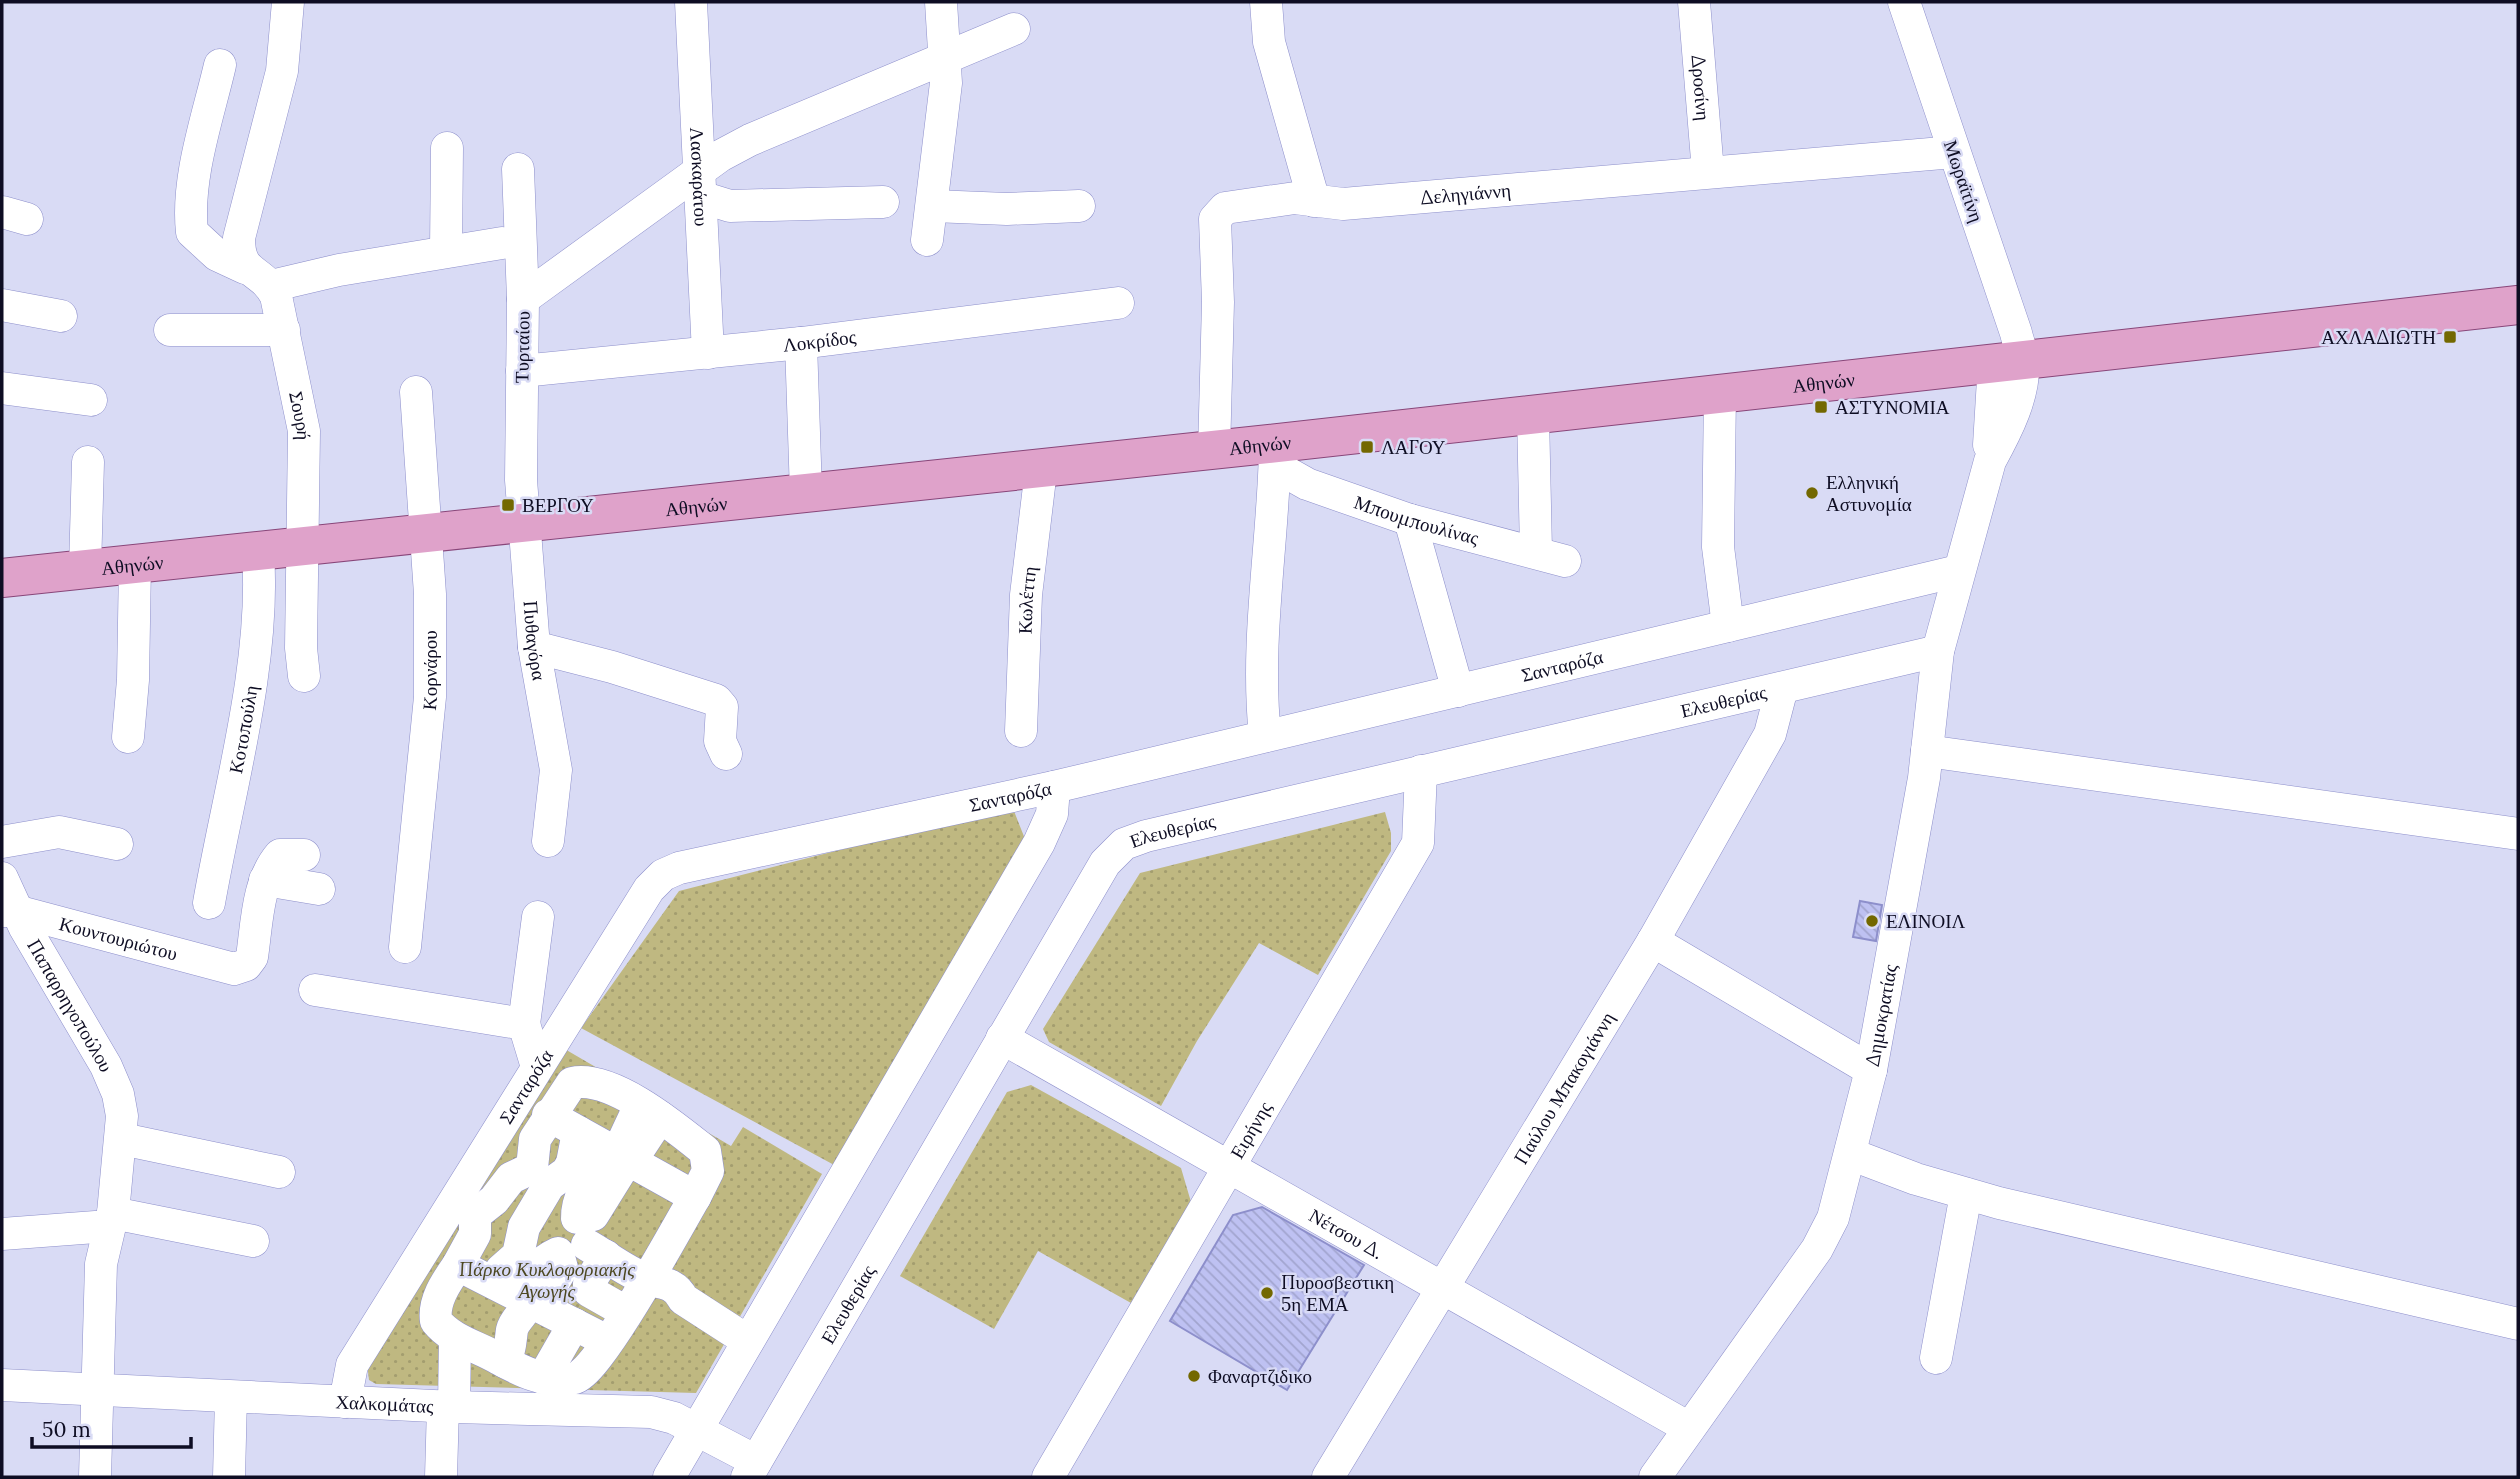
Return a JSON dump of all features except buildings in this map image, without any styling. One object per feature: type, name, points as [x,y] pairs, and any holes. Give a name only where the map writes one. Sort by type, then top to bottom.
[{"type":"main road","name":"Αθηνών","points":[[2,578],[258,554],[806,493],[1214,452],[1275,455],[1533,415],[1720,392],[2518,305]]},
{"type":"street","name":"Σουρή","points":[[288,2],[282,71],[239,238],[239,256],[258,277],[284,330],[304,431],[306,465],[301,549],[301,648],[304,676]]},
{"type":"street","name":"Λασκαράτου","points":[[691,2],[708,354]]},
{"type":"street","points":[[928,240],[946,83],[941,2]]},
{"type":"street","points":[[1266,2],[1269,43],[1314,201]]},
{"type":"street","name":"Δροσίνη","points":[[1694,2],[1708,172]]},
{"type":"street","name":"Μωραϊτίνη","points":[[1904,2],[1954,152],[2008,362]]},
{"type":"street","points":[[518,169],[522,284],[700,184],[750,139],[1014,29]]},
{"type":"street","points":[[220,65],[195,184],[191,216],[192,232],[217,255],[258,277],[502,243]]},
{"type":"street","points":[[446,251],[447,148]]},
{"type":"street","name":"Δεληγιάννη","points":[[1214,452],[1218,302],[1215,219],[1225,208],[1286,199],[1343,204],[1954,152]]},
{"type":"street","points":[[700,184],[730,206],[884,202]]},
{"type":"street","points":[[933,206],[1007,209],[1079,206]]},
{"type":"street","name":"Τυρταίου","points":[[522,284],[511,300],[524,526]]},
{"type":"street","name":"Λοκρίδος","points":[[514,369],[708,354],[1118,303]]},
{"type":"street","points":[[2,306],[61,316]]},
{"type":"street","points":[[170,330],[284,330]]},
{"type":"street","points":[[801,343],[806,493]]},
{"type":"street","name":"Δημοκρατίας","points":[[1655,1477],[1826,1235],[1871,1070],[1927,751],[1938,651],[1990,461],[2014,408],[2008,362]]},
{"type":"street","points":[[2,388],[91,400]]},
{"type":"street","name":"Κορνάρου","points":[[405,947],[430,697],[430,594],[416,392]]},
{"type":"street","points":[[1720,392],[1718,547],[1728,626]]},
{"type":"street","name":"Μπουμπουλίνας","points":[[1275,455],[1307,484],[1410,520],[1551,556],[1533,415]]},
{"type":"street","points":[[1265,736],[1261,701],[1266,559],[1275,455]]},
{"type":"street","points":[[85,569],[88,462]]},
{"type":"street","name":"Κωλέττη","points":[[1021,731],[1026,596],[1041,470]]},
{"type":"street","points":[[1410,520],[1458,691]]},
{"type":"street","name":"Πυθαγόρα","points":[[524,526],[534,647],[556,770],[548,841]]},
{"type":"street","name":"Κοτοπούλη","points":[[209,903],[253,658],[260,584],[258,554]]},
{"type":"street","points":[[128,737],[133,668],[135,564]]},
{"type":"street","name":"Σανταρόζα","points":[[345,1402],[352,1365],[649,889],[663,875],[679,867],[1054,787],[1958,571]]},
{"type":"street","points":[[534,647],[612,667],[716,700],[722,707],[720,741],[726,754]]},
{"type":"street","name":"Ελευθερίας","points":[[752,1469],[1105,863],[1124,844],[1146,836],[1938,651]]},
{"type":"street","name":"Παύλου Μπακογιάννη","points":[[1328,1477],[1653,941],[1770,734],[1782,688]]},
{"type":"street","points":[[1927,751],[2518,834]]},
{"type":"street","name":"Ειρήνης","points":[[1048,1477],[1418,843],[1421,771]]},
{"type":"street","points":[[669,1477],[1038,843],[1052,814],[1054,787]]},
{"type":"street","points":[[2,842],[59,832],[117,844]]},
{"type":"street","points":[[266,877],[280,855],[304,855]]},
{"type":"street","points":[[216,865],[319,889]]},
{"type":"street","name":"Κουντουριώτου","points":[[9,911],[234,969],[246,965],[252,957],[266,877]]},
{"type":"street","name":"Παπαρρηγοπούλου","points":[[2,878],[9,911],[106,1066],[118,1094],[122,1139],[111,1219],[101,1264],[95,1477]]},
{"type":"street","points":[[537,1067],[524,1024],[538,917]]},
{"type":"street","points":[[1653,941],[1871,1070]]},
{"type":"street","points":[[315,990],[524,1024]]},
{"type":"street","name":"Νέτσου Δ.","points":[[1002,1038],[1689,1428]]},
{"type":"street","points":[[596,1082],[650,1111],[705,1151],[708,1171],[646,1279],[588,1370],[576,1378],[543,1378],[454,1338],[436,1321],[434,1311],[447,1280],[475,1234],[475,1215],[494,1199],[511,1178],[531,1168],[535,1139],[548,1115],[572,1083],[596,1082]]},
{"type":"street","points":[[617,1154],[650,1111]]},
{"type":"street","points":[[548,1115],[695,1197]]},
{"type":"street","points":[[578,1132],[572,1163],[567,1172],[549,1185],[589,1283],[589,1291],[626,1312]]},
{"type":"street","points":[[122,1139],[279,1172]]},
{"type":"street","points":[[496,1357],[499,1334],[512,1329],[530,1301],[547,1295],[562,1268],[569,1234],[593,1215],[621,1170],[617,1154]]},
{"type":"street","points":[[1850,1154],[1966,1194],[2202,1252],[2518,1324]]},
{"type":"street","points":[[1936,1358],[1966,1194]]},
{"type":"street","points":[[2,1234],[111,1219],[253,1241]]},
{"type":"street","points":[[494,1283],[501,1270],[518,1255],[524,1227],[569,1234],[646,1279],[659,1279],[679,1291],[682,1299],[748,1341]]},
{"type":"street","points":[[458,1265],[607,1341]]},
{"type":"street","points":[[543,1378],[574,1324]]},
{"type":"street","points":[[441,1477],[454,1338]]},
{"type":"street","name":"Χαλκομάτας","points":[[2,1385],[449,1407],[651,1412],[674,1418],[697,1430],[752,1469]]},
{"type":"street","points":[[229,1477],[231,1397]]},
{"type":"green space","points":[[1012,806],[1025,839],[836,1166],[581,1028],[679,891]]},
{"type":"green space","points":[[1385,812],[1391,833],[1391,851],[1318,975],[1259,943],[1197,1041],[1161,1106],[1049,1042],[1043,1029],[1140,873]]},
{"type":"green space","name":"Πάρκο Κυκλοφοριακής Αγωγής","points":[[563,1048],[731,1146],[743,1127],[822,1174],[696,1393],[376,1384],[369,1380],[367,1363]]},
{"type":"green space","points":[[1031,1085],[1181,1168],[1191,1202],[1131,1303],[1038,1251],[994,1329],[900,1276],[1007,1092]]},
{"type":"place","name":"ΑΧΛΑΔΙΩΤΗ","points":[[2450,337]]},
{"type":"place","name":"ΑΣΤΥΝΟΜΙΑ","points":[[1821,407]]},
{"type":"place","name":"ΛΑΓΟΥ","points":[[1367,447]]},
{"type":"place","name":"Ελληνική Αστυνομία","points":[[1812,493]]},
{"type":"place","name":"ΒΕΡΓΟΥ","points":[[508,505]]},
{"type":"place","name":"ΕΛΙΝΟΙΛ","points":[[1872,921]]},
{"type":"place","name":"Πυροσβεστικη 5η ΕΜΑ","points":[[1267,1293]]},
{"type":"place","name":"Φαναρτζιδικο","points":[[1194,1376]]}]
